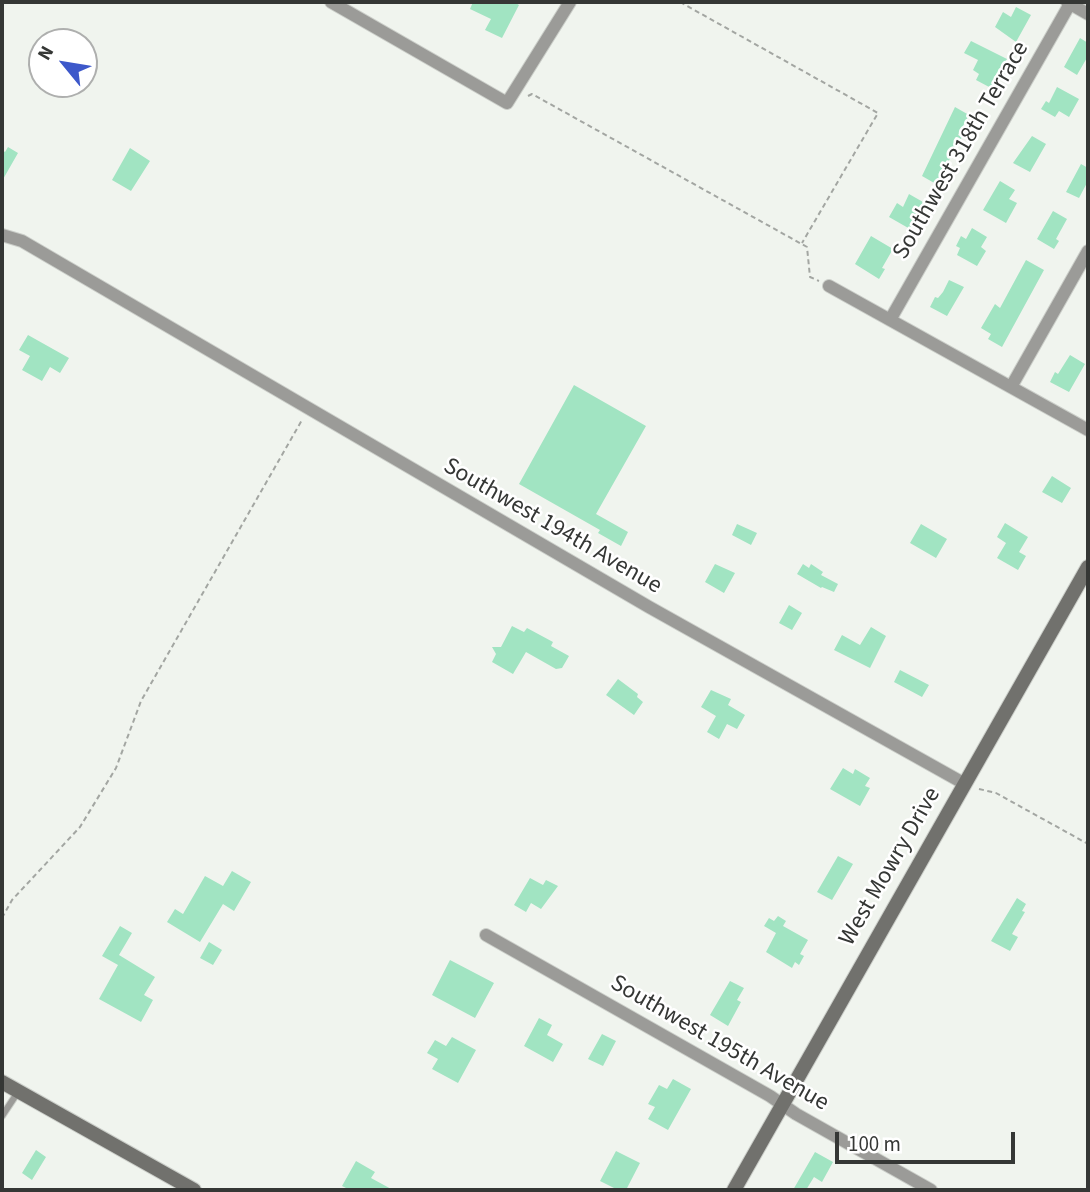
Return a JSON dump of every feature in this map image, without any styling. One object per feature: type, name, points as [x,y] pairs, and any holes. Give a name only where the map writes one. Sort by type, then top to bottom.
[{"type":"street","points":[[331,2],[507,103],[570,2]]},
{"type":"street","points":[[1069,2],[1088,14]]},
{"type":"street","name":"Southwest 318th Terrace","points":[[890,320],[1069,2]]},
{"type":"street","name":"Southwest 194th Avenue","points":[[2,235],[22,241],[307,410],[965,785]]},
{"type":"street","points":[[1011,387],[1088,251]]},
{"type":"street","points":[[830,286],[1088,430]]},
{"type":"street","name":"West Mowry Drive","points":[[734,1190],[1088,567]]},
{"type":"street","name":"Southwest 195th Avenue","points":[[485,935],[931,1190]]},
{"type":"street","points":[[2,1082],[194,1190]]},
{"type":"lane","points":[[2,1116],[18,1092]]},
{"type":"path","points":[[681,2],[878,113],[802,244]]},
{"type":"path","points":[[507,103],[532,94],[802,244],[807,247],[810,276],[830,286]]},
{"type":"path","points":[[2,918],[12,900],[80,827],[116,768],[141,701],[307,410]]},
{"type":"path","points":[[965,785],[996,793],[1088,844]]},
{"type":"building","points":[[473,2],[514,2],[519,5],[502,38],[485,30],[491,19],[470,9]]},
{"type":"building","points":[[1016,7],[1031,15],[1016,42],[995,27],[1003,12],[1011,17]]},
{"type":"building","points":[[1080,38],[1088,43],[1088,56],[1077,75],[1064,67]]},
{"type":"building","points":[[971,41],[1007,59],[991,88],[976,80],[979,74],[973,70],[978,60],[964,53]]},
{"type":"building","points":[[1057,87],[1079,99],[1069,117],[1059,111],[1055,117],[1041,109],[1046,101],[1049,103]]},
{"type":"building","points":[[955,107],[969,115],[958,135],[962,137],[936,184],[922,176]]},
{"type":"building","points":[[1032,136],[1046,144],[1030,172],[1013,163]]},
{"type":"building","points":[[8,147],[18,153],[2,181],[2,150],[5,152]]},
{"type":"building","points":[[130,148],[150,161],[131,191],[112,180]]},
{"type":"building","points":[[1081,164],[1088,168],[1088,181],[1079,198],[1066,192]]},
{"type":"building","points":[[1000,181],[1015,190],[1009,199],[1017,203],[1006,223],[983,210]]},
{"type":"building","points":[[909,194],[923,202],[910,229],[889,217],[897,203],[903,207]]},
{"type":"building","points":[[1053,211],[1067,219],[1056,239],[1059,241],[1054,249],[1037,239]]},
{"type":"building","points":[[972,228],[987,237],[981,247],[986,251],[977,266],[957,255],[960,248],[956,246],[961,236],[966,239]]},
{"type":"building","points":[[871,236],[893,249],[879,279],[855,264]]},
{"type":"building","points":[[1026,260],[1044,270],[1002,347],[988,339],[991,334],[981,328],[995,304],[1000,308]]},
{"type":"building","points":[[949,280],[964,287],[947,316],[930,307]]},
{"type":"building","points":[[28,335],[69,358],[60,373],[50,367],[42,381],[22,370],[30,356],[19,350]]},
{"type":"building","points":[[1070,355],[1085,364],[1069,392],[1050,382]]},
{"type":"building","points":[[574,385],[646,426],[596,514],[628,532],[621,546],[598,533],[600,530],[519,484]]},
{"type":"building","points":[[1052,476],[1071,488],[1062,503],[1042,492]]},
{"type":"building","points":[[1005,523],[1028,537],[1019,552],[1026,556],[1018,570],[997,558],[1006,543],[997,537]]},
{"type":"building","points":[[737,524],[757,533],[751,545],[732,535]]},
{"type":"building","points":[[921,524],[947,539],[936,558],[910,543]]},
{"type":"building","points":[[715,564],[735,573],[724,593],[705,582]]},
{"type":"building","points":[[803,564],[809,568],[811,564],[823,572],[821,575],[838,584],[834,592],[797,574]]},
{"type":"building","points":[[789,605],[802,613],[792,630],[779,623]]},
{"type":"building","points":[[512,626],[524,632],[527,628],[553,642],[551,646],[569,656],[562,668],[556,669],[526,652],[513,674],[492,662],[496,654],[492,647],[501,647]]},
{"type":"building","points":[[871,627],[886,636],[870,668],[834,650],[842,635],[860,645]]},
{"type":"building","points":[[900,670],[929,685],[922,697],[894,682]]},
{"type":"building","points":[[618,679],[638,694],[637,697],[643,702],[634,715],[606,695]]},
{"type":"building","points":[[711,690],[731,699],[728,705],[745,715],[737,729],[727,724],[719,739],[707,732],[716,716],[701,707]]},
{"type":"building","points":[[843,768],[853,774],[855,769],[870,778],[865,786],[870,788],[860,806],[830,789]]},
{"type":"building","points":[[838,856],[853,864],[832,900],[817,892]]},
{"type":"building","points":[[232,871],[251,882],[234,911],[223,904],[200,942],[167,922],[175,909],[183,914],[205,876],[223,886]]},
{"type":"building","points":[[530,878],[543,885],[546,880],[558,886],[541,909],[531,903],[526,912],[514,905]]},
{"type":"building","points":[[1017,898],[1026,904],[1022,911],[1025,912],[1012,934],[1018,937],[1010,951],[991,941]]},
{"type":"building","points":[[778,916],[786,921],[783,926],[808,940],[800,954],[804,956],[799,965],[795,962],[792,968],[766,952],[776,933],[764,926],[769,918],[774,921]]},
{"type":"building","points":[[120,926],[132,933],[119,955],[155,977],[144,995],[153,1000],[141,1022],[99,999],[118,965],[102,956]]},
{"type":"building","points":[[209,942],[222,950],[213,965],[200,958]]},
{"type":"building","points":[[450,960],[494,983],[475,1018],[432,995]]},
{"type":"building","points":[[730,981],[744,988],[737,1000],[741,1002],[728,1026],[710,1015]]},
{"type":"building","points":[[539,1018],[552,1025],[547,1035],[563,1044],[553,1062],[524,1046]]},
{"type":"building","points":[[602,1034],[616,1041],[603,1066],[588,1059]]},
{"type":"building","points":[[452,1037],[476,1050],[458,1083],[432,1069],[438,1059],[427,1053],[435,1040],[446,1046]]},
{"type":"building","points":[[673,1079],[691,1089],[668,1130],[648,1119],[655,1107],[648,1104],[659,1085],[667,1089]]},
{"type":"building","points":[[36,1150],[46,1157],[32,1180],[22,1173]]},
{"type":"building","points":[[616,1151],[640,1163],[626,1190],[618,1190],[600,1181]]},
{"type":"building","points":[[815,1152],[833,1162],[822,1182],[814,1177],[806,1190],[793,1190]]},
{"type":"building","points":[[356,1161],[375,1172],[371,1178],[393,1190],[350,1190],[342,1186]]}]
